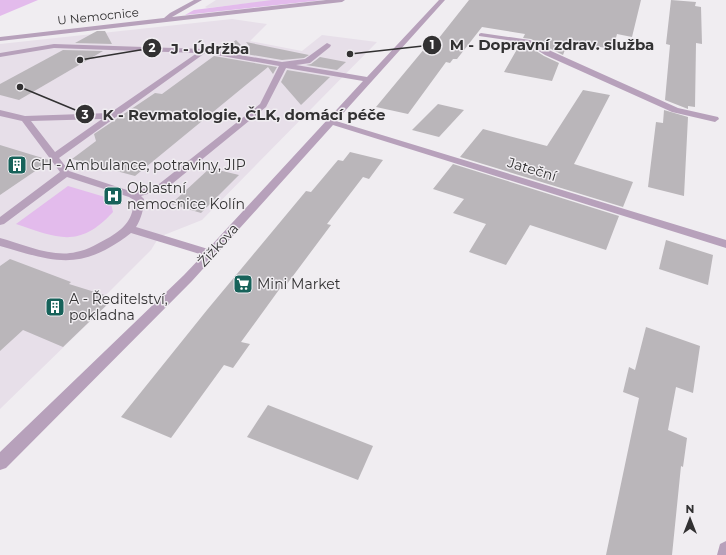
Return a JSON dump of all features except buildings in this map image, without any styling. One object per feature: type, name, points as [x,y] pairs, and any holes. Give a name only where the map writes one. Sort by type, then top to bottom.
[{"type":"street","points":[[166,20],[172,14],[198,0]]},
{"type":"street","name":"U Nemocnice","points":[[0,39],[342,0]]},
{"type":"street","name":"Žižkova","points":[[0,463],[157,309],[370,80],[442,0]]},
{"type":"street","points":[[481,34],[528,41],[548,53],[675,110],[715,119]]},
{"type":"street","points":[[284,64],[307,61],[327,45]]},
{"type":"street","points":[[0,55],[54,46],[204,51],[370,80]]},
{"type":"street","points":[[54,157],[204,51]]},
{"type":"street","points":[[133,195],[163,186],[263,105],[284,64]]},
{"type":"street","points":[[0,112],[25,119],[112,116]]},
{"type":"street","points":[[0,242],[57,256],[74,258],[93,251],[129,229],[139,208],[139,199],[133,195],[66,173],[25,119]]},
{"type":"street","name":"Jateční","points":[[330,122],[726,244]]},
{"type":"street","points":[[0,222],[66,173]]},
{"type":"street","points":[[129,229],[210,253]]},
{"type":"street","points":[[726,550],[726,555]]},
{"type":"shaded area","points":[[0,0],[38,0],[0,16]]},
{"type":"shaded area","points":[[216,0],[277,0],[205,7]]},
{"type":"shaded area","points":[[272,0],[323,0],[185,15],[194,10]]},
{"type":"shaded area","name":"Oblastní nemocnice Kolín","points":[[232,19],[267,24],[250,41],[302,51],[322,35],[377,42],[202,220],[159,237],[151,250],[106,295],[113,299],[0,409],[0,44]]},
{"type":"shaded area","points":[[68,186],[105,197],[111,204],[113,212],[101,224],[78,236],[56,236],[16,224]]},
{"type":"place","name":"M - Dopravní zdrav. služba","points":[[350,54]]},
{"type":"place","name":"J - Údržba","points":[[80,60]]},
{"type":"place","name":"K - Revmatologie, ČLK, domácí péče","points":[[20,87]]},
{"type":"place","name":"CH - Ambulance, potraviny, JIP","points":[[17,165]]},
{"type":"place","name":"Oblastní nemocnice Kolín","points":[[113,196]]},
{"type":"place","name":"Mini Market","points":[[243,284]]},
{"type":"place","name":"A - Ředitelství, pokladna","points":[[55,307]]}]
